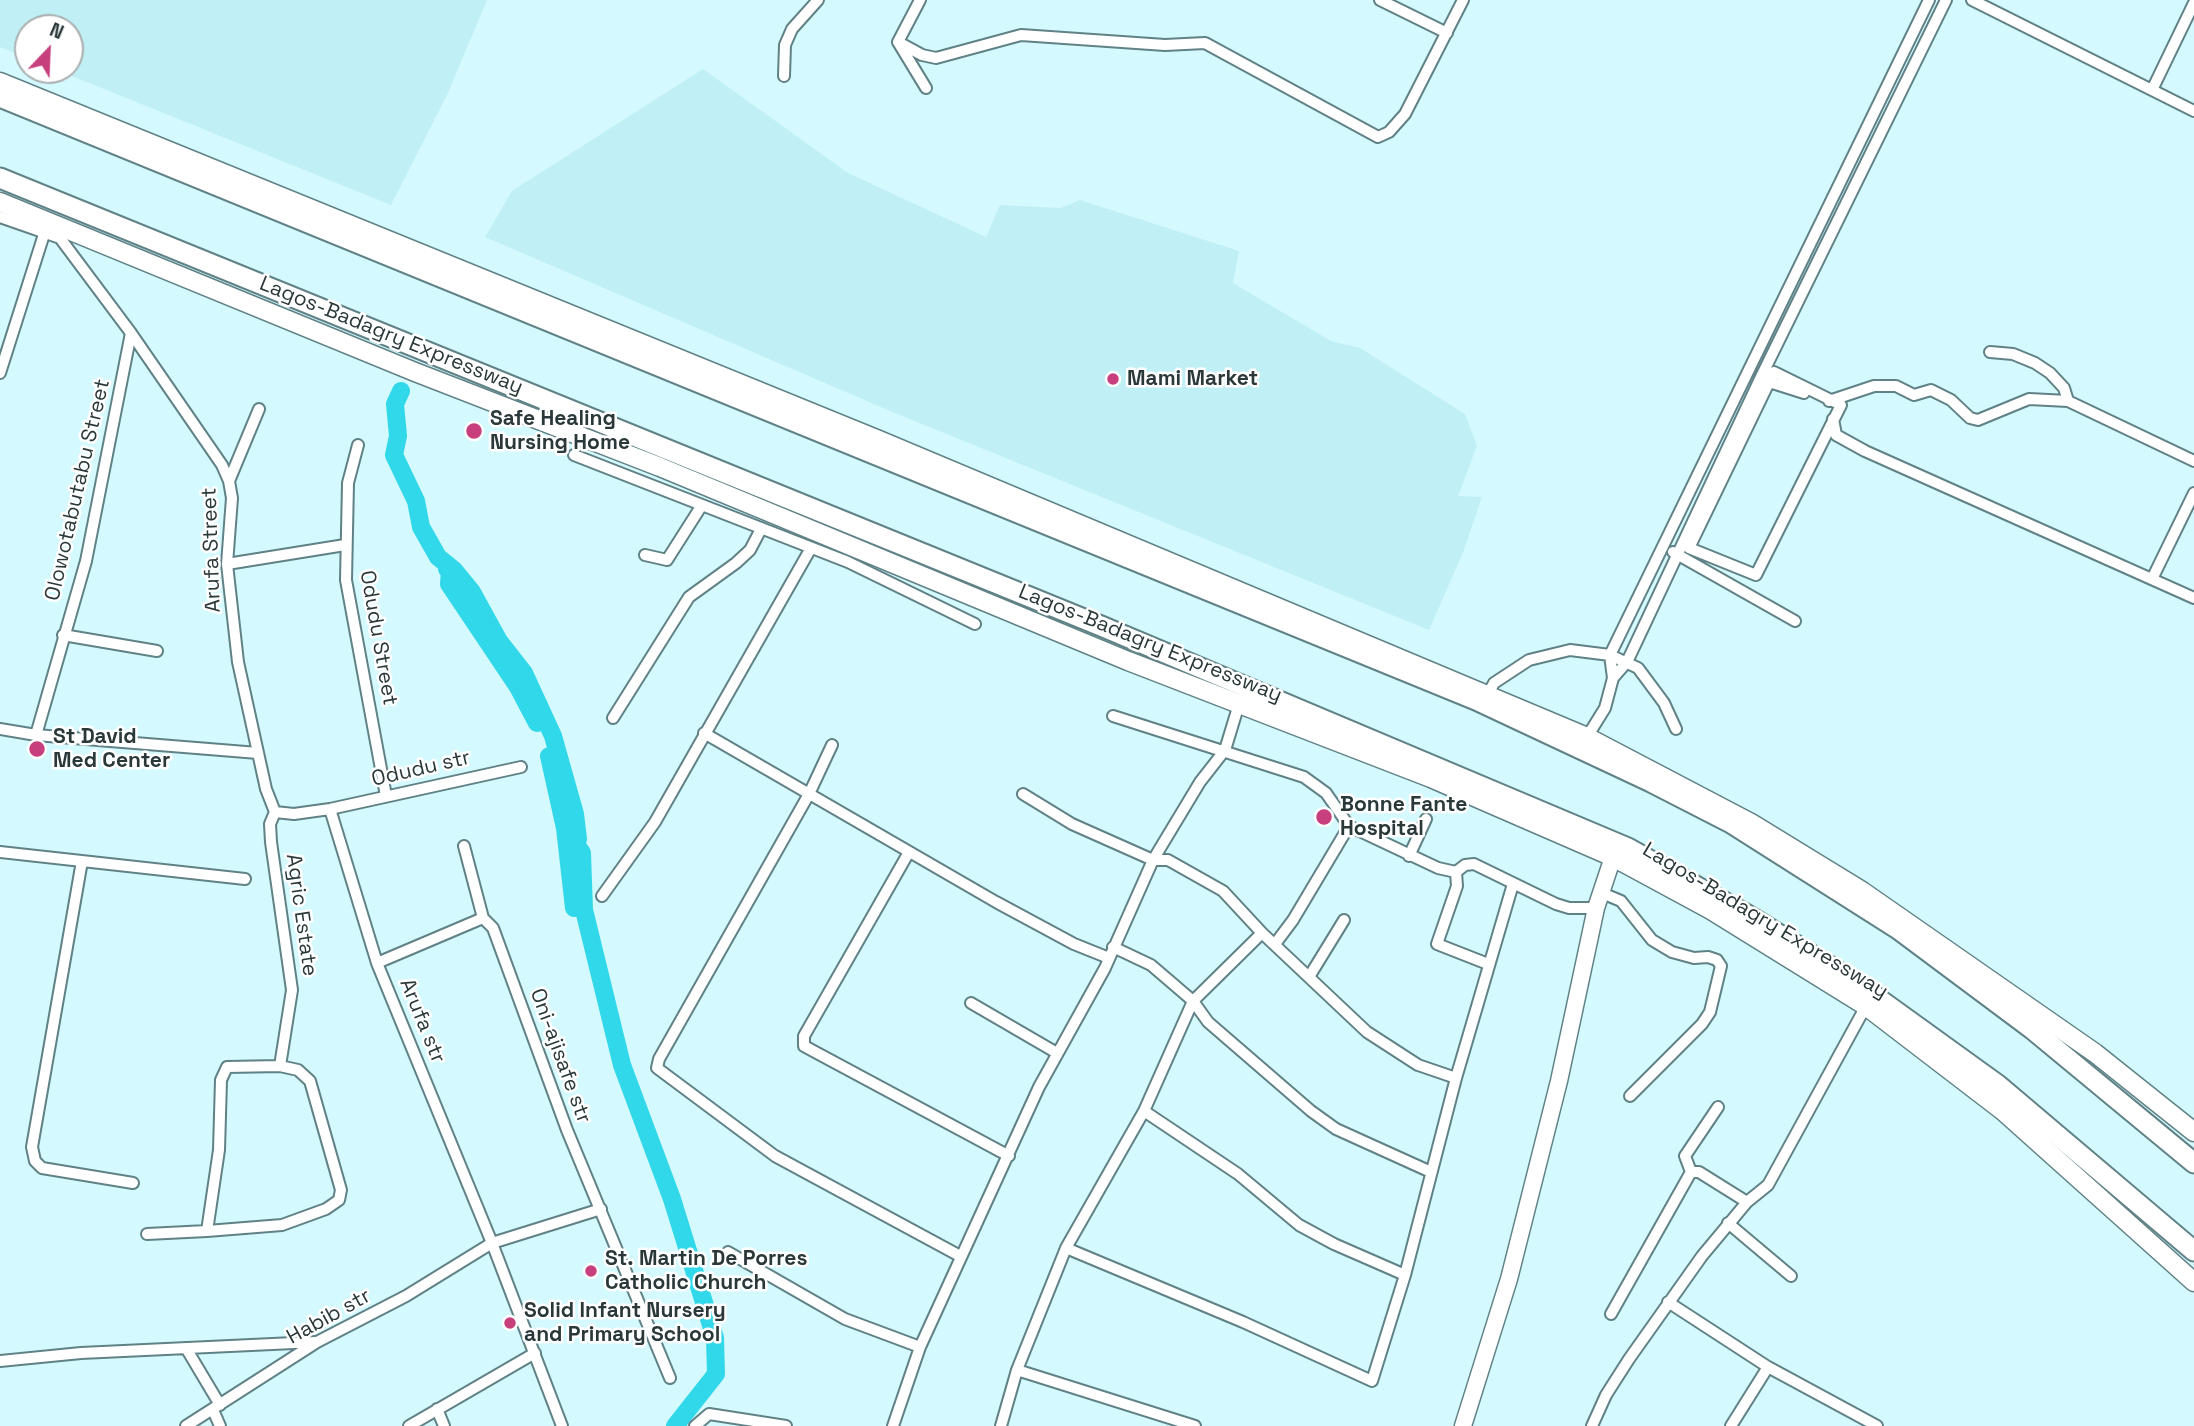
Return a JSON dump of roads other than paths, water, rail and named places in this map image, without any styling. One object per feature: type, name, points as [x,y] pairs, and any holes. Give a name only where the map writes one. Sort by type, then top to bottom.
[{"type":"highway","points":[[0,97],[1482,697],[1731,823],[1898,929],[2032,1028],[2194,1163]]},
{"type":"highway","name":"Lagos-Badagry Expressway","points":[[0,177],[1101,626],[1628,848],[1751,917],[1858,984],[1998,1085],[2194,1251]]},
{"type":"highway","points":[[1431,778],[1464,785],[1558,818]]},
{"type":"main road","points":[[0,82],[892,445],[1482,697],[1587,737],[1751,823],[1862,891],[2095,1053],[2194,1132]]},
{"type":"main road","name":"Lagos-Badagry Expressway","points":[[0,202],[46,227],[660,467],[1239,704],[1431,778],[1614,857],[1711,909],[1866,1006],[1995,1104],[2194,1282]]},
{"type":"street","points":[[784,76],[785,45],[792,29],[818,0]]},
{"type":"street","points":[[898,42],[920,0]]},
{"type":"street","points":[[1380,0],[1447,33]]},
{"type":"street","points":[[898,42],[922,55],[936,58],[1021,35],[1166,45],[1205,43],[1378,137],[1398,124],[1463,0]]},
{"type":"street","points":[[1587,737],[1605,708],[1613,678],[1610,655],[1665,547],[1929,0]]},
{"type":"street","points":[[1613,678],[1627,662],[1760,379],[1946,0]]},
{"type":"street","points":[[1972,0],[2194,111]]},
{"type":"street","points":[[2152,90],[2194,3]]},
{"type":"street","points":[[898,42],[926,88]]},
{"type":"street","points":[[0,217],[46,227],[4,344],[0,373]]},
{"type":"street","name":"Arufa Street","points":[[46,227],[60,238],[131,333],[222,465],[229,481],[232,498],[227,564],[239,662],[258,753],[275,812]]},
{"type":"street","name":"Olowotabutabu Street","points":[[36,734],[86,561],[131,333]]},
{"type":"street","points":[[1990,352],[2013,354],[2035,363],[2050,373],[2064,388],[2068,401]]},
{"type":"street","points":[[1774,372],[1841,405],[1756,575],[1689,548],[1774,372]]},
{"type":"street","points":[[1760,379],[1829,401],[1874,386],[1896,386],[1914,395],[1931,390],[1951,400],[1970,418],[1978,420],[2029,400],[2068,401],[2194,461]]},
{"type":"street","points":[[1829,401],[1836,435],[2194,598]]},
{"type":"street","points":[[229,481],[259,408]]},
{"type":"street","name":"Odudu Street","points":[[358,444],[348,483],[346,580],[386,796]]},
{"type":"street","points":[[575,455],[848,562],[975,624]]},
{"type":"street","points":[[2152,577],[2194,493]]},
{"type":"street","points":[[645,555],[667,560],[702,505]]},
{"type":"street","points":[[613,718],[689,597],[750,550],[761,529]]},
{"type":"street","points":[[227,564],[345,545]]},
{"type":"street","points":[[1665,547],[1795,621]]},
{"type":"street","points":[[602,896],[655,822],[811,548]]},
{"type":"street","points":[[64,635],[157,651]]},
{"type":"street","points":[[1482,697],[1494,683],[1529,660],[1570,650],[1610,655],[1638,668],[1653,687],[1676,729]]},
{"type":"street","points":[[893,1426],[920,1347],[960,1256],[1057,1053],[1111,952],[1153,860],[1200,782],[1225,750],[1239,704]]},
{"type":"street","points":[[1113,716],[1225,750],[1315,783],[1326,793],[1349,826],[1409,856],[1456,872]]},
{"type":"street","points":[[0,729],[258,753]]},
{"type":"street","points":[[704,733],[1074,944],[1151,965],[1193,1001],[1208,1021],[1311,1111],[1336,1129],[1431,1172]]},
{"type":"street","points":[[832,746],[809,794],[659,1059],[657,1068],[775,1156],[960,1256]]},
{"type":"street","name":"Odudu str","points":[[330,809],[521,767]]},
{"type":"street","points":[[1023,794],[1072,824],[1153,860],[1168,860],[1223,891],[1262,933],[1349,1017],[1418,1065],[1456,1077]]},
{"type":"street","points":[[275,812],[295,814],[330,809]]},
{"type":"street","name":"Arufa str","points":[[330,809],[377,963],[492,1243],[562,1426]]},
{"type":"street","name":"Agric Estate","points":[[275,812],[270,824],[271,842],[292,990],[280,1066]]},
{"type":"street","points":[[1409,856],[1426,819]]},
{"type":"street","points":[[1275,944],[1293,920],[1349,826]]},
{"type":"street","name":"Oni-ajisafe str","points":[[464,846],[483,918],[493,928],[566,1130],[670,1378]]},
{"type":"street","points":[[0,852],[245,879]]},
{"type":"street","points":[[909,852],[804,1036],[804,1046],[1009,1156]]},
{"type":"street","points":[[1465,1426],[1509,1279],[1596,908],[1614,857]]},
{"type":"street","points":[[82,861],[32,1147],[35,1161],[42,1168],[133,1183]]},
{"type":"street","points":[[1456,872],[1465,865],[1474,864],[1569,908],[1596,908]]},
{"type":"street","points":[[1456,872],[1457,886],[1437,944],[1488,964]]},
{"type":"street","points":[[1066,1248],[1243,1322],[1369,1381],[1374,1378],[1405,1275],[1456,1077],[1513,884]]},
{"type":"street","points":[[1602,892],[1620,901],[1652,940],[1672,952],[1717,960],[1721,966],[1710,1012],[1702,1024],[1630,1096]]},
{"type":"street","points":[[377,963],[483,918]]},
{"type":"street","points":[[1309,977],[1344,920]]},
{"type":"street","points":[[1001,1426],[1017,1370],[1066,1248],[1144,1111],[1193,1001],[1262,933]]},
{"type":"street","points":[[971,1003],[1057,1053]]},
{"type":"street","points":[[1592,1426],[1606,1395],[1668,1302],[1728,1223],[1747,1202],[1768,1185],[1866,1006]]},
{"type":"street","points":[[147,1234],[207,1231],[282,1225],[326,1209],[339,1200],[341,1190],[310,1081],[298,1070],[280,1066],[227,1067],[221,1080],[219,1150],[207,1231]]},
{"type":"street","points":[[1611,1314],[1691,1172],[1685,1156],[1718,1107]]},
{"type":"street","points":[[1144,1111],[1238,1174],[1299,1225],[1334,1244],[1405,1275]]},
{"type":"street","points":[[1691,1172],[1699,1172],[1747,1202]]},
{"type":"street","points":[[492,1243],[601,1209]]},
{"type":"street","points":[[1728,1223],[1791,1276]]},
{"type":"street","name":"Habib str","points":[[186,1426],[317,1342],[406,1296],[492,1243]]},
{"type":"street","points":[[727,1252],[845,1319],[920,1347]]},
{"type":"street","points":[[1668,1302],[1768,1367],[1862,1422],[1877,1426]]},
{"type":"street","points":[[0,1361],[317,1342]]},
{"type":"street","points":[[186,1348],[217,1408],[220,1426]]},
{"type":"street","points":[[409,1426],[535,1353]]},
{"type":"street","points":[[1731,1426],[1768,1367]]},
{"type":"street","points":[[1017,1370],[1195,1426]]},
{"type":"street","points":[[437,1409],[444,1426]]},
{"type":"street","points":[[695,1426],[709,1414],[786,1426]]},
{"type":"waterway","points":[[401,391],[395,404],[398,436],[394,455],[416,501],[421,527],[438,557],[454,570],[472,592],[499,641],[524,673],[553,736],[575,814],[578,839],[575,843],[582,853],[584,910],[622,1065],[672,1199],[715,1338],[716,1374],[675,1426]]},
{"type":"waterway","points":[[447,569],[450,571],[449,584],[518,687],[537,723]]},
{"type":"waterway","points":[[549,756],[565,828],[574,908]]},
{"type":"place","name":"Mami Market","points":[[1113,379]]},
{"type":"place","name":"Safe Healing Nursing Home","points":[[474,431]]},
{"type":"place","name":"St David Med Center","points":[[37,749]]},
{"type":"place","name":"Bonne Fante Hospital","points":[[1324,817]]},
{"type":"place","name":"St. Martin De Porres Catholic Church","points":[[591,1271]]},
{"type":"place","name":"Solid Infant Nursery and Primary School","points":[[510,1323]]}]
